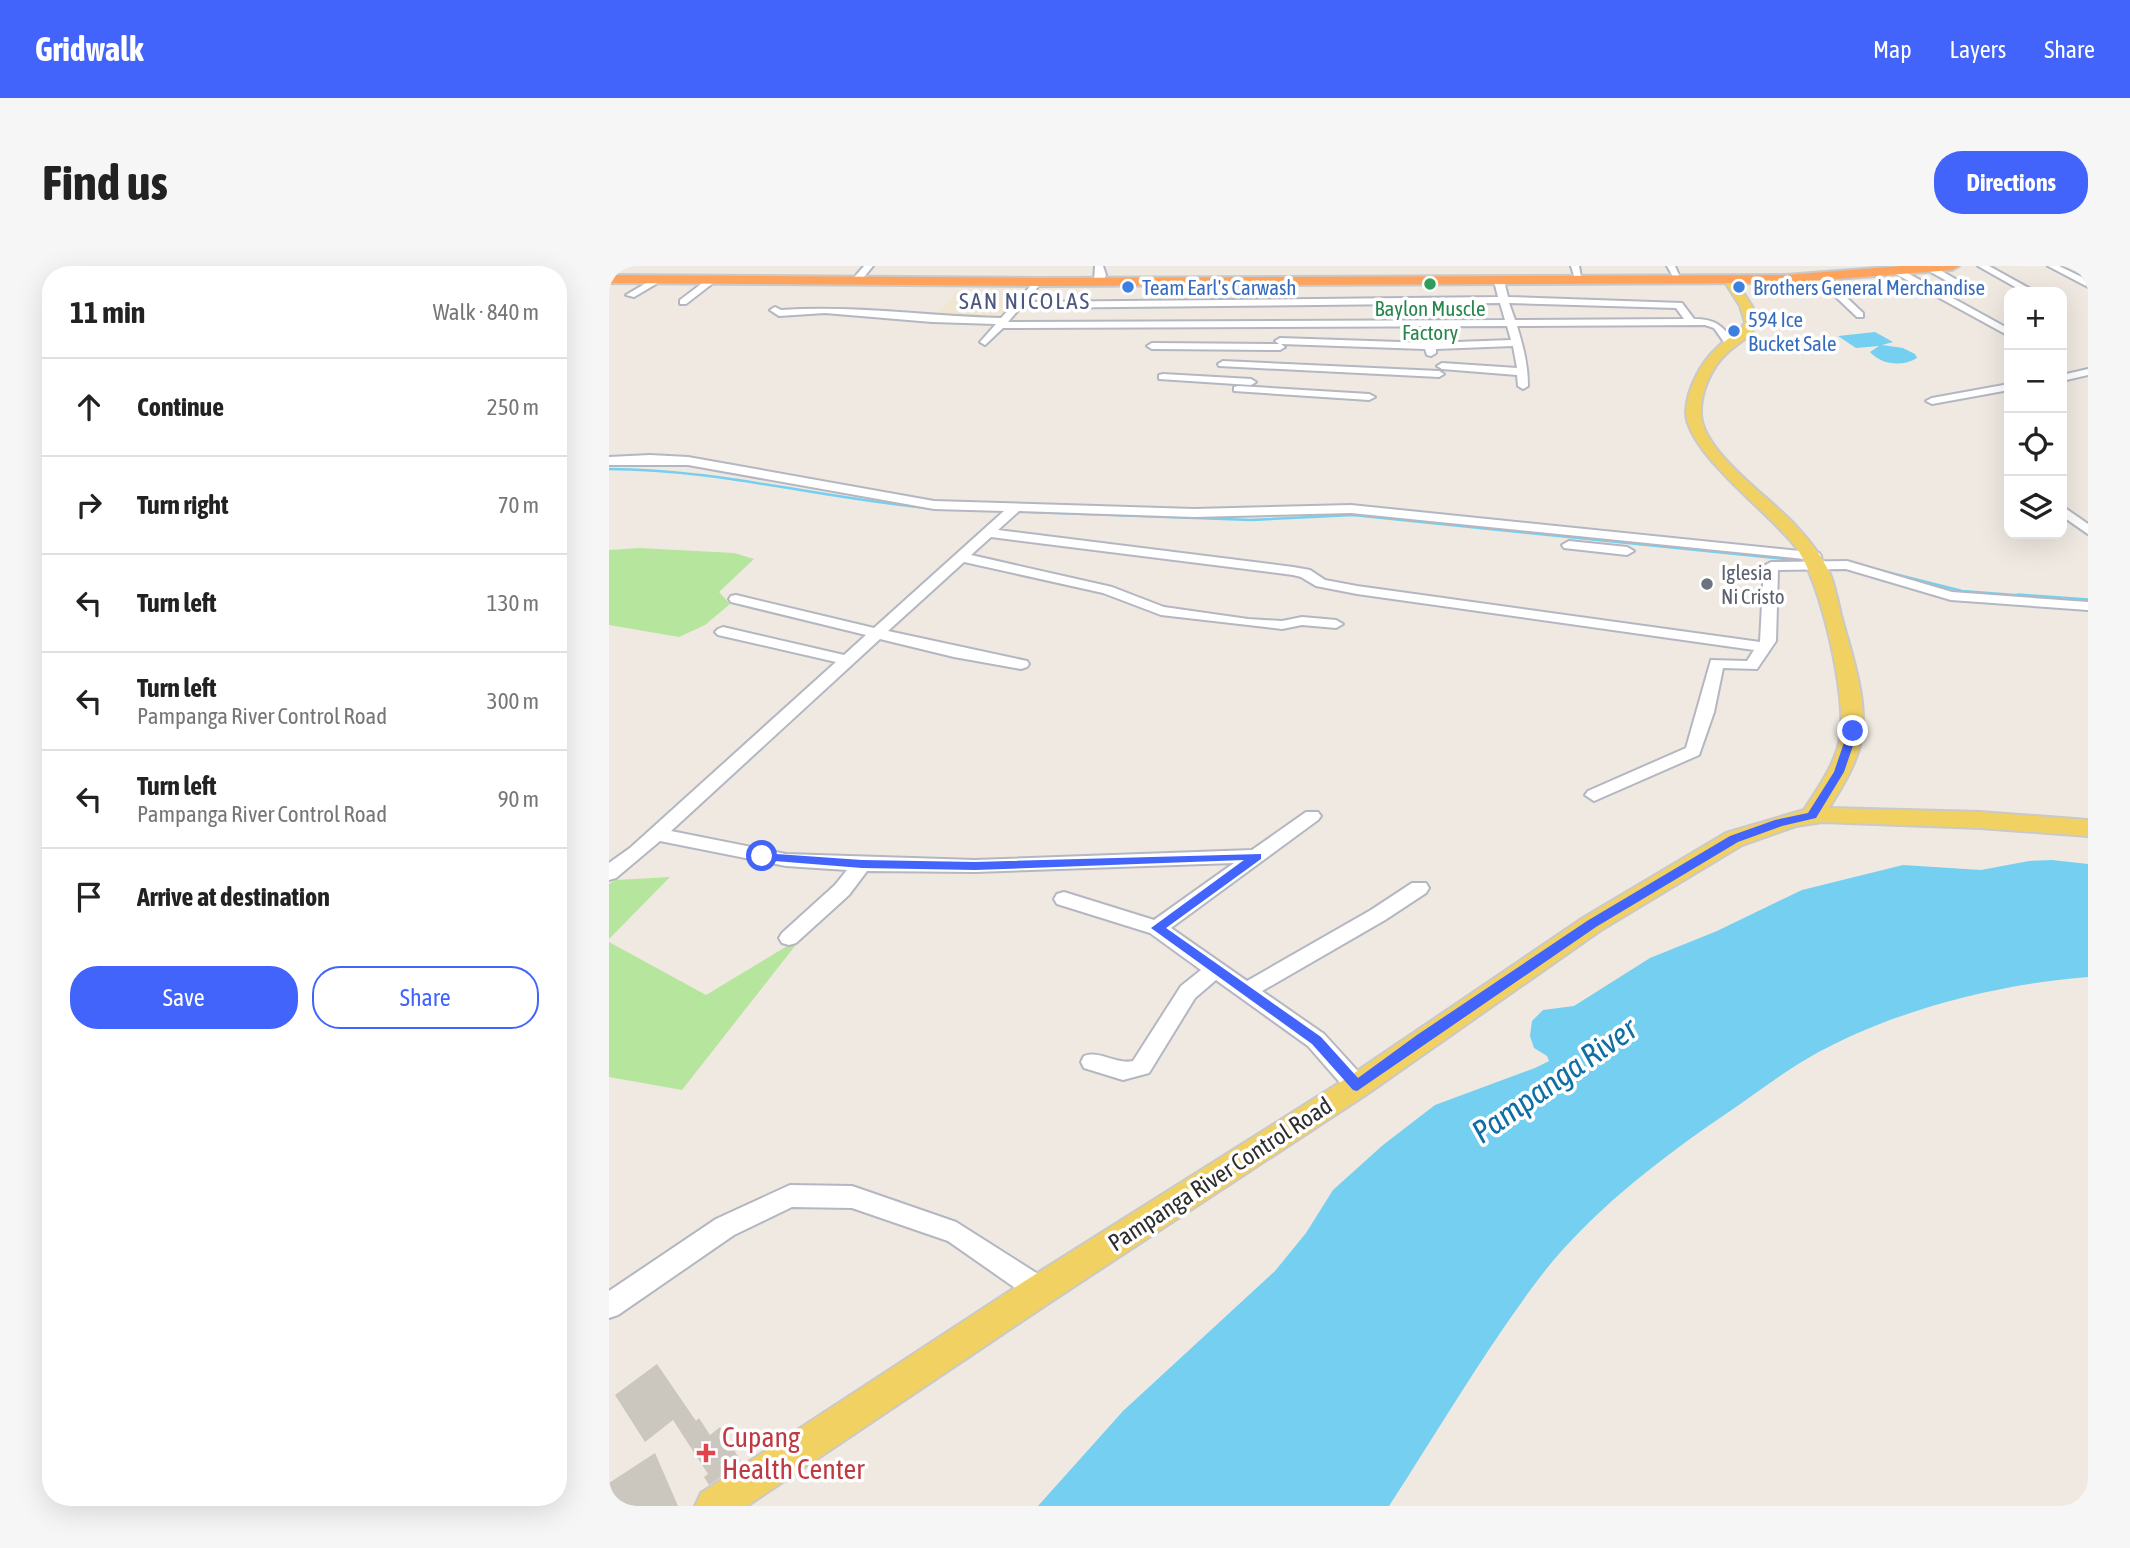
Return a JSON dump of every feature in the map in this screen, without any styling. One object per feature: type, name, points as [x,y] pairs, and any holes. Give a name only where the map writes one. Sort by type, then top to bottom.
[{"type":"highway","points":[[609,279],[1037,282],[1679,280],[1821,278],[1952,266]]},
{"type":"main road","points":[[1729,279],[1750,316],[1751,324],[1748,330],[1712,363],[1696,394],[1694,419],[1705,443],[1729,471],[1800,539],[1815,561],[1852,707],[1853,731],[1839,772],[1812,816]]},
{"type":"main road","name":"Pampanga River Control Road","points":[[714,1506],[1040,1290],[1357,1086],[1592,924],[1734,839],[1779,823],[1812,816],[1980,820],[2088,828]]},
{"type":"street","points":[[856,281],[869,266]]},
{"type":"street","points":[[1099,266],[1099,282]]},
{"type":"street","points":[[1575,266],[1579,280]]},
{"type":"street","points":[[1671,266],[1679,280]]},
{"type":"street","points":[[1982,266],[2022,287]]},
{"type":"street","points":[[2052,266],[2088,284]]},
{"type":"street","points":[[1930,268],[1959,284]]},
{"type":"street","points":[[1897,271],[2004,331]]},
{"type":"street","points":[[1821,278],[1860,315]]},
{"type":"street","points":[[631,295],[658,279]]},
{"type":"street","points":[[683,302],[712,280]]},
{"type":"street","points":[[1268,391],[1277,366],[1285,281]]},
{"type":"street","points":[[1499,281],[1509,322],[1519,343],[1523,386]]},
{"type":"street","points":[[985,342],[1037,282]]},
{"type":"street","points":[[817,310],[830,297]]},
{"type":"street","points":[[1017,304],[1503,300],[1679,305],[1690,321]]},
{"type":"street","points":[[775,310],[779,313],[817,310],[923,315],[1002,323],[1690,321],[1715,324],[1731,343]]},
{"type":"street","points":[[1152,346],[1280,344],[1408,347],[1430,350],[1519,343]]},
{"type":"street","points":[[1223,364],[1523,372]]},
{"type":"street","points":[[2067,377],[2088,372]]},
{"type":"street","points":[[1163,377],[1268,391]]},
{"type":"street","points":[[1932,401],[2004,388]]},
{"type":"street","points":[[1238,389],[1369,397]]},
{"type":"street","points":[[609,461],[688,461],[908,502],[1012,512],[1194,513],[1351,509],[1847,565],[1951,596],[2088,606]]},
{"type":"street","points":[[609,873],[1012,512]]},
{"type":"street","points":[[2067,514],[2088,530]]},
{"type":"street","points":[[1509,528],[1510,538],[1627,551]]},
{"type":"street","points":[[988,533],[1293,571],[1305,573],[1321,583],[1357,590],[1763,647]]},
{"type":"street","points":[[959,557],[1107,590],[1161,611],[1248,623],[1282,625],[1302,621],[1336,624]]},
{"type":"street","points":[[1594,796],[1693,751],[1706,712],[1716,663],[1751,666],[1768,640],[1772,566],[1815,561]]},
{"type":"street","points":[[736,599],[875,633],[1021,664]]},
{"type":"street","points":[[723,632],[847,660]]},
{"type":"street","points":[[1157,928],[1312,816]]},
{"type":"street","points":[[655,834],[786,860],[862,864],[975,866],[1257,856]]},
{"type":"street","points":[[789,938],[842,890],[862,864]]},
{"type":"street","points":[[1246,991],[1378,915],[1419,888]]},
{"type":"street","points":[[1064,899],[1157,928],[1316,1040],[1357,1086]]},
{"type":"street","points":[[1092,1062],[1133,1073],[1141,1067],[1188,992],[1217,968]]},
{"type":"street","points":[[609,1306],[725,1227],[790,1196],[852,1197],[956,1233],[1040,1290]]},
{"type":"shaded area","points":[[995,284],[1000,284],[995,291],[1026,292],[1003,320],[933,318],[959,290],[988,291]]},
{"type":"green space","points":[[639,548],[734,553],[754,559],[719,592],[730,604],[705,625],[679,637],[609,625],[609,550]]},
{"type":"green space","points":[[670,877],[609,939],[609,884],[616,880]]},
{"type":"green space","points":[[802,937],[682,1090],[609,1077],[609,942],[706,995]]},
{"type":"water","points":[[1875,332],[1893,342],[1882,345],[1903,348],[1917,358],[1905,363],[1886,362],[1870,352],[1879,346],[1856,348],[1838,336]]},
{"type":"water","name":"Pampanga River","points":[[2052,860],[2088,864],[2088,977],[1981,993],[1909,1013],[1874,1026],[1798,1064],[1665,1158],[1617,1196],[1553,1261],[1496,1339],[1389,1506],[1038,1506],[1123,1411],[1275,1271],[1306,1233],[1333,1190],[1383,1145],[1435,1105],[1549,1061],[1547,1056],[1534,1048],[1530,1036],[1532,1021],[1543,1010],[1574,1006],[1650,958],[1717,931],[1802,890],[1903,865],[1981,870],[2029,861]]},
{"type":"building","points":[[657,1364],[696,1421],[699,1418],[710,1435],[720,1427],[742,1463],[709,1485],[704,1477],[708,1474],[673,1420],[645,1442],[615,1395]]},
{"type":"building","points":[[655,1453],[678,1506],[609,1506],[609,1483]]},
{"type":"waterway","points":[[609,469],[692,474],[938,509]]},
{"type":"waterway","points":[[946,509],[1251,520],[1353,515],[1804,561]]},
{"type":"waterway","points":[[1824,561],[1836,562]]},
{"type":"waterway","points":[[1851,563],[1962,591],[2042,597]]},
{"type":"waterway","points":[[2018,595],[2088,600]]},
{"type":"place","name":"Baylon Muscle Factory","points":[[1430,284]]},
{"type":"place","name":"Team Earl's Carwash","points":[[1128,287]]},
{"type":"place","name":"Brothers General Merchandise","points":[[1739,287]]},
{"type":"place","name":"594 Ice Bucket Sale","points":[[1734,331]]},
{"type":"place","name":"Iglesia Ni Cristo","points":[[1707,584]]},
{"type":"place","name":"Cupang Health Center","points":[[706,1453]]},
{"type":"district","name":"SAN NICOLAS","points":[[1025,301]]},
{"type":"route","points":[[762,856],[862,864],[975,866],[1257,856],[1157,928],[1316,1040],[1357,1086],[1592,924],[1734,839],[1755,830],[1812,816],[1839,772],[1853,731]]}]
